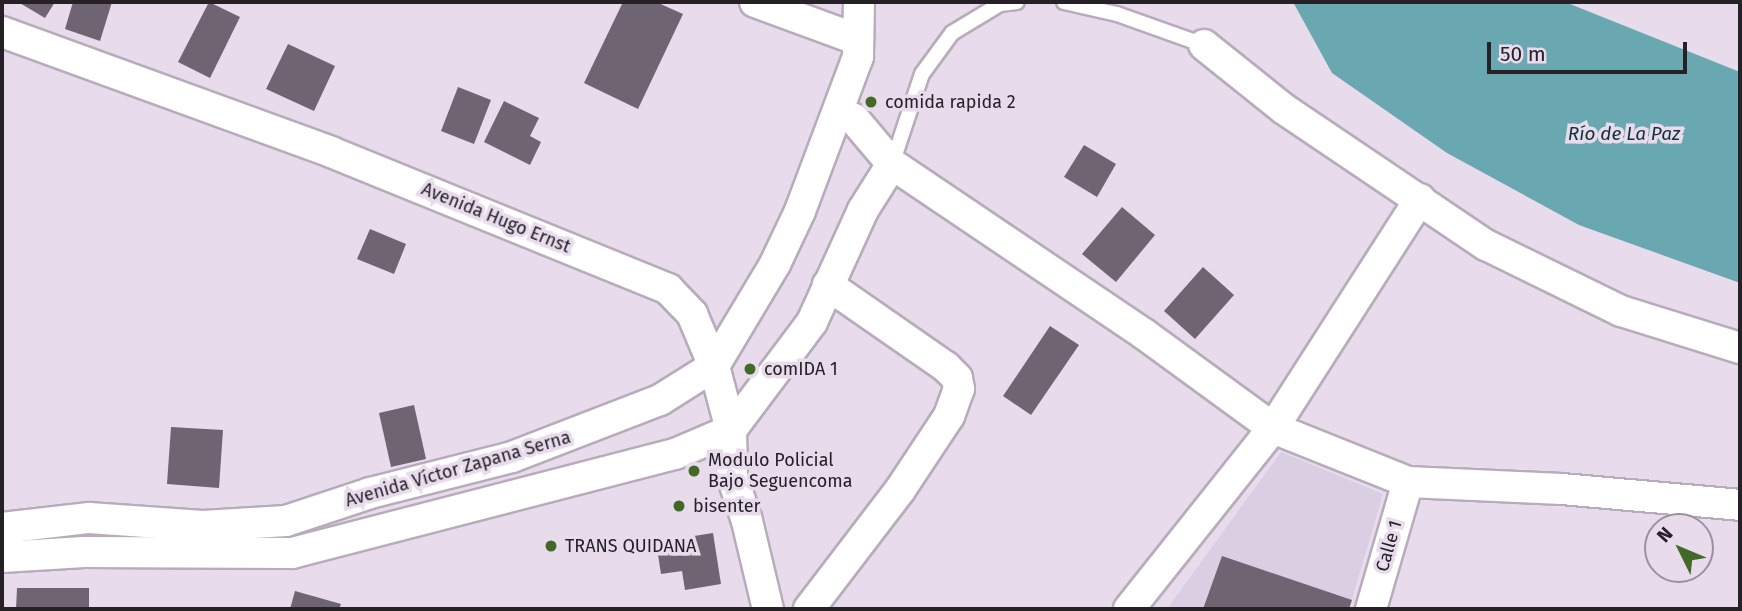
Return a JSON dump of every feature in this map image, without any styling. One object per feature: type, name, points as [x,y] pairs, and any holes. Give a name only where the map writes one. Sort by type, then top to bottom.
[{"type":"street","points":[[755,2],[856,40]]},
{"type":"street","name":"Avenida Víctor Zapana Serna","points":[[2,528],[89,518],[203,526],[286,521],[370,493],[512,457],[574,436],[660,400],[714,366],[855,123],[859,2]]},
{"type":"street","name":"Avenida Hugo Ernst","points":[[2,32],[331,152],[668,289],[692,314],[714,366],[731,430],[732,477],[747,521],[768,609]]},
{"type":"street","points":[[1204,45],[1284,109],[1486,245],[1621,311],[1740,348]]},
{"type":"street","points":[[855,123],[892,164],[1144,334],[1273,428],[1408,482],[1562,489],[1740,505]]},
{"type":"street","points":[[731,430],[812,322],[863,210],[892,164]]},
{"type":"street","points":[[1129,609],[1273,428],[1420,199]]},
{"type":"street","points":[[808,609],[900,490],[949,416],[959,389],[957,378],[946,367],[828,285]]},
{"type":"street","name":"Avenida Víctor Zapana Serna","points":[[2,557],[84,552],[292,553],[675,454],[731,430]]},
{"type":"street","name":"Calle 1","points":[[1371,609],[1408,482]]},
{"type":"street","points":[[286,521],[292,553]]},
{"type":"lane","points":[[892,164],[922,74],[952,33],[1000,4],[1017,2]]},
{"type":"lane","points":[[1064,2],[1117,14],[1204,45]]},
{"type":"shaded area","points":[[1281,452],[1383,494],[1349,609],[1167,609]]},
{"type":"water","name":"Río de La Paz","points":[[1293,2],[1565,2],[1740,72],[1740,283],[1579,225],[1447,153],[1332,73]]},
{"type":"building","points":[[18,2],[55,2],[45,18]]},
{"type":"building","points":[[73,2],[112,2],[100,41],[65,29]]},
{"type":"building","points":[[209,2],[240,17],[210,78],[178,62]]},
{"type":"building","points":[[623,2],[656,2],[683,14],[638,109],[584,83]]},
{"type":"building","points":[[288,44],[335,66],[314,111],[266,89]]},
{"type":"building","points":[[458,87],[491,100],[474,144],[441,131]]},
{"type":"building","points":[[504,101],[539,118],[530,136],[541,142],[530,165],[484,142]]},
{"type":"building","points":[[1084,145],[1116,164],[1097,197],[1064,177]]},
{"type":"building","points":[[1122,207],[1155,235],[1116,282],[1082,254]]},
{"type":"building","points":[[370,229],[406,244],[394,274],[357,259]]},
{"type":"building","points":[[1203,267],[1234,295],[1195,339],[1164,311]]},
{"type":"building","points":[[1050,326],[1079,345],[1031,415],[1003,396]]},
{"type":"building","points":[[414,405],[426,459],[391,467],[379,413]]},
{"type":"building","points":[[171,427],[223,430],[219,488],[167,484]]},
{"type":"building","points":[[713,533],[721,584],[685,590],[682,571],[661,574],[656,542]]},
{"type":"building","points":[[1222,556],[1352,600],[1349,609],[1203,609]]},
{"type":"building","points":[[17,588],[89,588],[89,609],[16,609]]},
{"type":"building","points":[[295,591],[341,604],[339,609],[290,609]]},
{"type":"place","name":"comida rapida 2","points":[[871,102]]},
{"type":"place","name":"comIDA 1","points":[[750,369]]},
{"type":"place","name":"Modulo Policial Bajo Seguencoma","points":[[694,471]]},
{"type":"place","name":"bisenter","points":[[679,506]]},
{"type":"place","name":"TRANS QUIDANA","points":[[551,546]]}]
